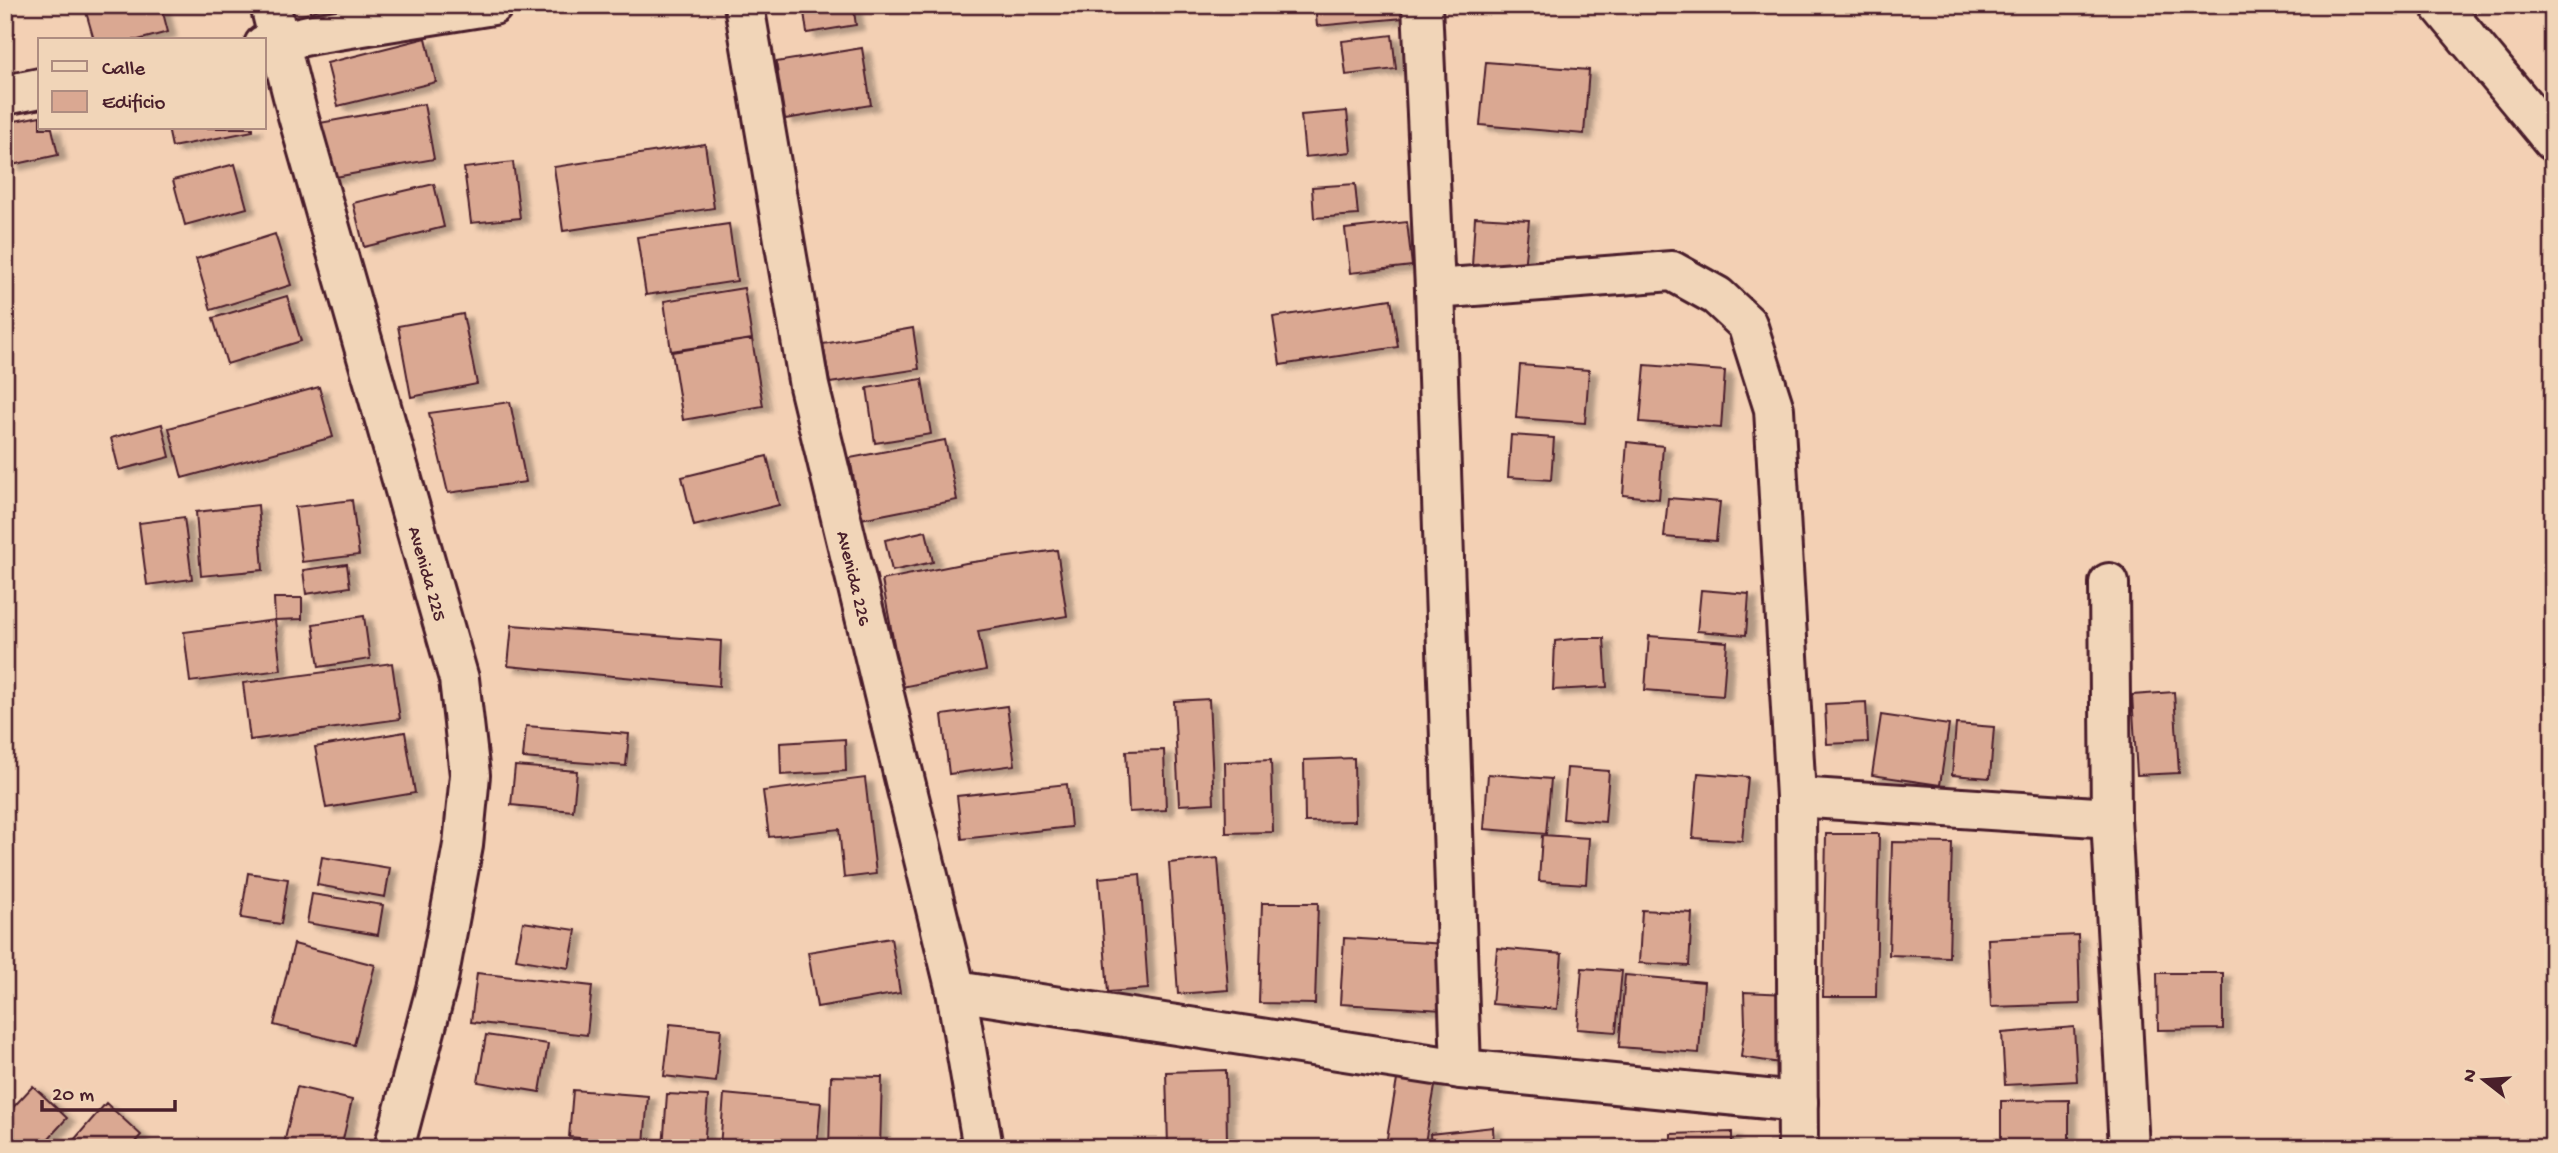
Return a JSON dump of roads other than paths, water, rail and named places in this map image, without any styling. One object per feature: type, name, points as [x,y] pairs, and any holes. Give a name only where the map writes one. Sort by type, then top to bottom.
[{"type":"street","name":"Avenida 225","points":[[270,5],[272,43],[298,116],[459,679],[470,775],[463,845],[437,985],[394,1148]]},
{"type":"street","points":[[272,43],[493,5]]},
{"type":"street","name":"Avenida 226","points":[[744,5],[809,386],[956,991],[983,1148]]},
{"type":"street","points":[[1422,5],[1435,289],[1461,1069]]},
{"type":"street","points":[[2440,5],[2553,141]]},
{"type":"street","points":[[5,95],[38,88]]},
{"type":"street","points":[[1435,289],[1672,271],[1717,296],[1747,324],[1774,409],[1796,797],[1798,1148]]},
{"type":"street","points":[[2109,583],[2111,818],[2129,1148]]},
{"type":"street","points":[[1796,797],[2111,818]]},
{"type":"street","points":[[956,991],[1461,1069],[1798,1102]]}]
